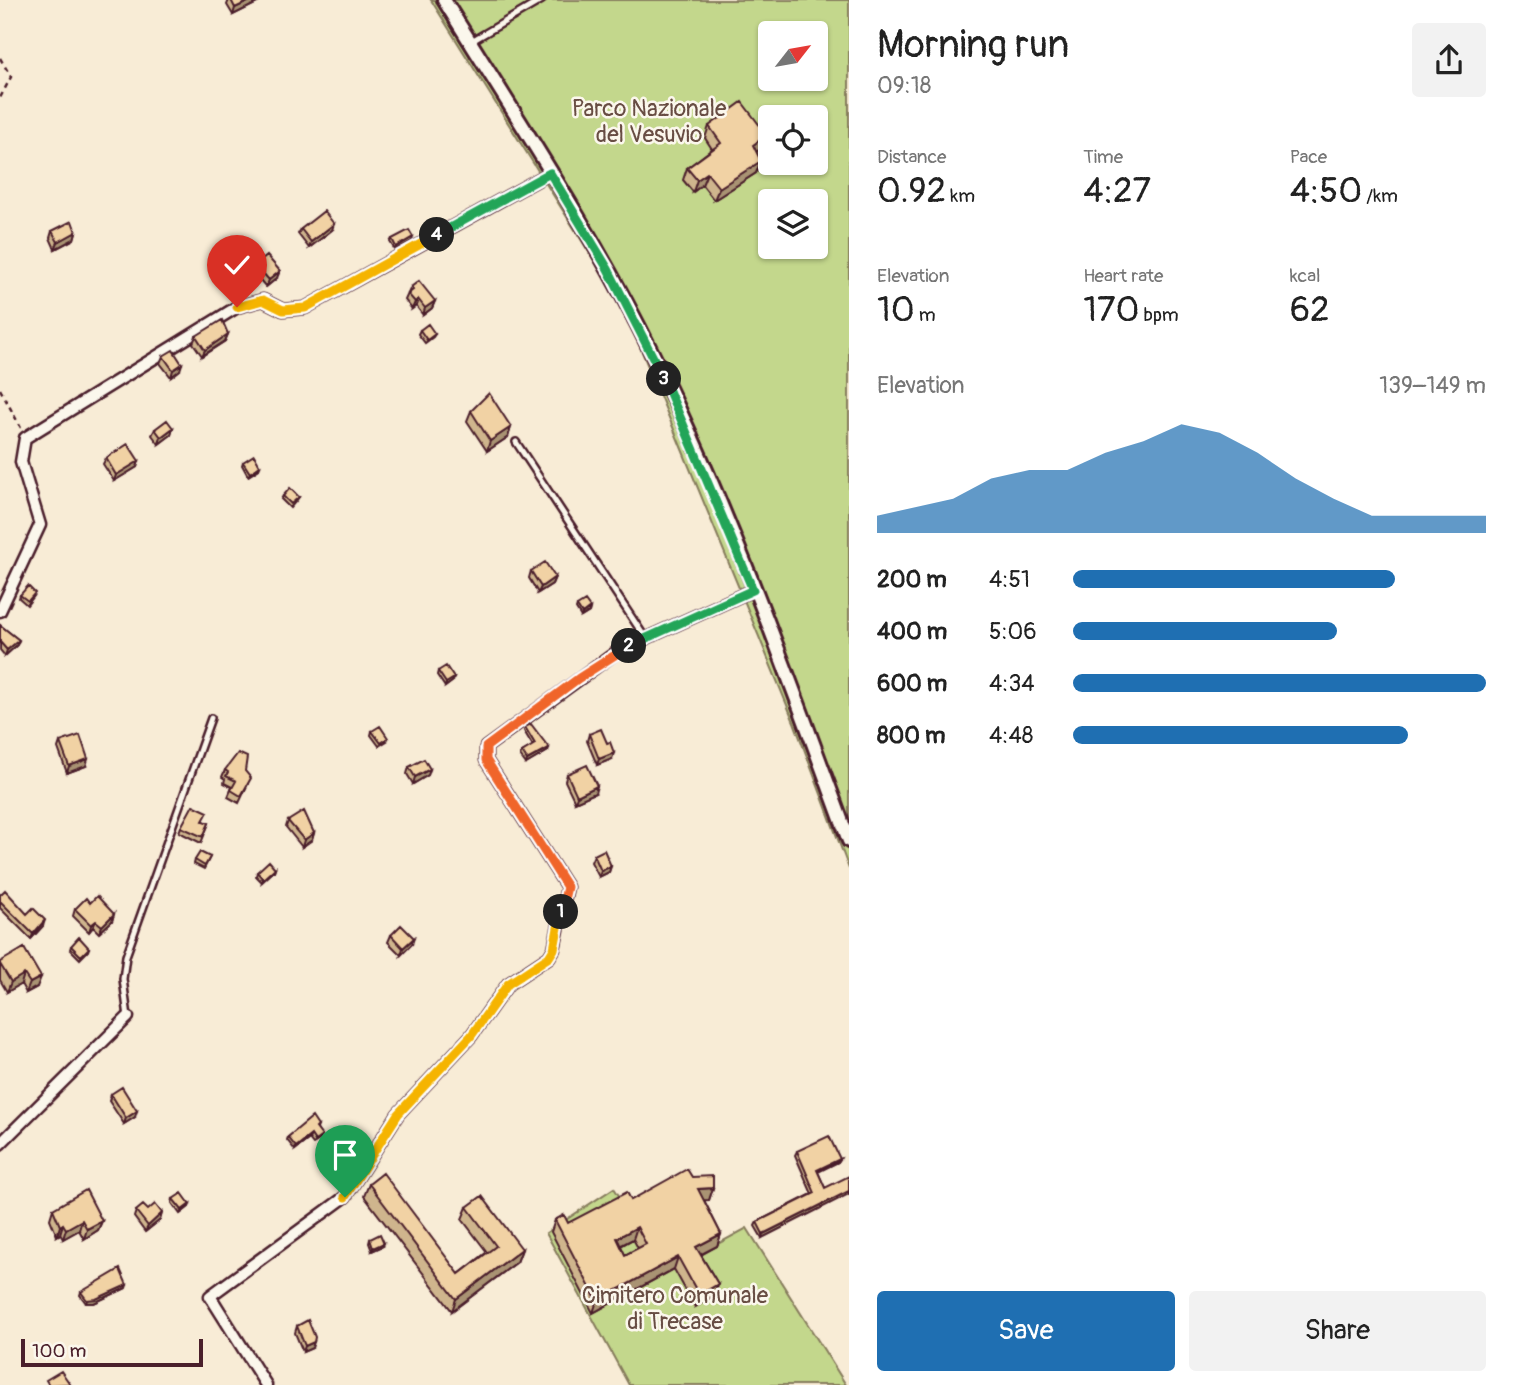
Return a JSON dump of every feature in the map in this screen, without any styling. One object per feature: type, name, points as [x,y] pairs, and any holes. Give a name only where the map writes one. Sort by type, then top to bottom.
[{"type":"street","points":[[444,0],[608,269],[651,352],[753,590],[849,841]]},
{"type":"street","points":[[0,611],[40,524],[21,462],[25,438],[237,307],[263,300],[283,310],[305,308],[550,173]]},
{"type":"street","points":[[266,1385],[210,1296],[345,1197],[398,1114],[471,1036],[508,984],[549,957],[554,949],[567,887],[486,760],[486,747],[598,665],[646,639],[753,590]]},
{"type":"street","points":[[0,1144],[128,1017]]},
{"type":"lane","points":[[470,42],[542,0]]},
{"type":"lane","points":[[516,443],[646,639]]},
{"type":"lane","points":[[128,1017],[123,979],[126,956],[211,718]]},
{"type":"path","points":[[0,58],[11,77],[0,98]]},
{"type":"path","points":[[0,389],[25,438]]},
{"type":"green space","name":"Parco Nazionale del Vesuvio","points":[[431,0],[849,0],[849,869],[794,722],[624,308]]},
{"type":"green space","name":"Cimitero Comunale di Trecase","points":[[614,1188],[627,1208],[716,1245],[747,1228],[846,1385],[629,1385],[546,1233]]},
{"type":"building","points":[[231,0],[252,0],[235,8]]},
{"type":"building","points":[[742,102],[758,123],[758,141],[753,145],[758,155],[758,163],[719,188],[707,173],[697,180],[687,168],[721,143],[709,126]]},
{"type":"building","points":[[324,211],[334,224],[311,242],[301,229]]},
{"type":"building","points":[[72,221],[76,232],[58,242],[52,231]]},
{"type":"building","points":[[409,230],[413,237],[396,247],[392,239]]},
{"type":"building","points":[[267,256],[280,271],[269,280],[256,265]]},
{"type":"building","points":[[419,281],[435,301],[425,308],[418,299],[415,302],[408,294],[413,290],[411,287]]},
{"type":"building","points":[[222,320],[228,334],[205,350],[196,336]]},
{"type":"building","points":[[428,324],[435,334],[427,340],[420,330]]},
{"type":"building","points":[[173,350],[182,364],[173,370],[163,356]]},
{"type":"building","points":[[489,393],[511,427],[490,441],[471,411]]},
{"type":"building","points":[[167,420],[173,428],[161,437],[155,429]]},
{"type":"building","points":[[128,444],[139,461],[116,475],[106,458]]},
{"type":"building","points":[[254,455],[260,466],[250,473],[243,462]]},
{"type":"building","points":[[290,488],[299,497],[291,504],[283,496]]},
{"type":"building","points":[[545,562],[555,577],[541,587],[531,571]]},
{"type":"building","points":[[28,586],[35,593],[28,601],[20,595]]},
{"type":"building","points":[[585,601],[590,608],[582,614],[577,606]]},
{"type":"building","points":[[0,625],[19,640],[7,650],[0,642]]},
{"type":"building","points":[[446,666],[454,678],[446,683],[438,671]]},
{"type":"building","points":[[531,724],[549,748],[527,760],[522,752],[535,744],[525,727]]},
{"type":"building","points":[[380,726],[388,738],[381,743],[372,731]]},
{"type":"building","points":[[601,729],[614,753],[599,759],[589,734]]},
{"type":"building","points":[[80,735],[88,759],[69,766],[60,742]]},
{"type":"building","points":[[238,753],[247,757],[245,771],[251,778],[241,796],[231,790],[236,781],[226,776],[228,772],[225,770]]},
{"type":"building","points":[[424,759],[430,769],[415,777],[409,767]]},
{"type":"building","points":[[587,765],[597,786],[577,796],[567,774]]},
{"type":"building","points":[[193,805],[208,812],[203,821],[209,823],[203,837],[181,827]]},
{"type":"building","points":[[304,811],[314,833],[304,840],[288,821]]},
{"type":"building","points":[[604,850],[611,866],[601,871],[594,855]]},
{"type":"building","points":[[200,852],[210,857],[205,866],[195,860]]},
{"type":"building","points":[[269,861],[275,868],[263,879],[257,872]]},
{"type":"building","points":[[5,890],[27,914],[33,908],[45,920],[33,934],[0,901],[0,895]]},
{"type":"building","points":[[97,896],[114,914],[102,926],[96,921],[91,925],[75,909],[86,898],[90,903]]},
{"type":"building","points":[[401,925],[414,938],[403,948],[391,935]]},
{"type":"building","points":[[79,937],[89,948],[81,956],[71,946]]},
{"type":"building","points":[[24,948],[41,977],[30,983],[24,974],[11,982],[0,962]]},
{"type":"building","points":[[122,1087],[137,1111],[126,1118],[111,1094]]},
{"type":"building","points":[[312,1117],[322,1136],[315,1141],[311,1135],[296,1147],[288,1137]]},
{"type":"building","points":[[829,1136],[840,1159],[817,1170],[825,1188],[849,1176],[849,1191],[763,1234],[757,1222],[815,1193],[797,1151]]},
{"type":"building","points":[[687,1169],[692,1177],[713,1176],[713,1188],[698,1189],[721,1234],[696,1247],[718,1284],[699,1295],[678,1257],[597,1301],[555,1220],[564,1215],[568,1223],[627,1192],[631,1200]],"holes":[[[637,1227],[646,1244],[625,1255],[617,1238]]]},
{"type":"building","points":[[383,1173],[459,1274],[496,1246],[467,1207],[482,1196],[522,1249],[456,1299],[369,1184]]},
{"type":"building","points":[[86,1190],[102,1221],[87,1229],[82,1220],[66,1229],[63,1224],[60,1226],[53,1209]]},
{"type":"building","points":[[182,1193],[190,1204],[182,1210],[173,1199]]},
{"type":"building","points":[[155,1204],[162,1213],[148,1226],[136,1211],[143,1205],[148,1210]]},
{"type":"building","points":[[380,1234],[384,1243],[373,1248],[370,1239]]},
{"type":"building","points":[[120,1269],[127,1285],[96,1299],[87,1300],[81,1292]]},
{"type":"building","points":[[308,1320],[315,1337],[314,1342],[305,1346],[297,1326]]},
{"type":"building","points":[[61,1371],[70,1384],[49,1385],[46,1380]]},
{"type":"route","points":[[237,307],[263,300],[283,310],[305,308],[550,173],[608,269],[651,352],[716,498],[753,590],[618,652],[486,747],[486,760],[567,887],[556,928],[554,949],[549,957],[508,984],[471,1036],[398,1114],[372,1159],[345,1197]]}]
